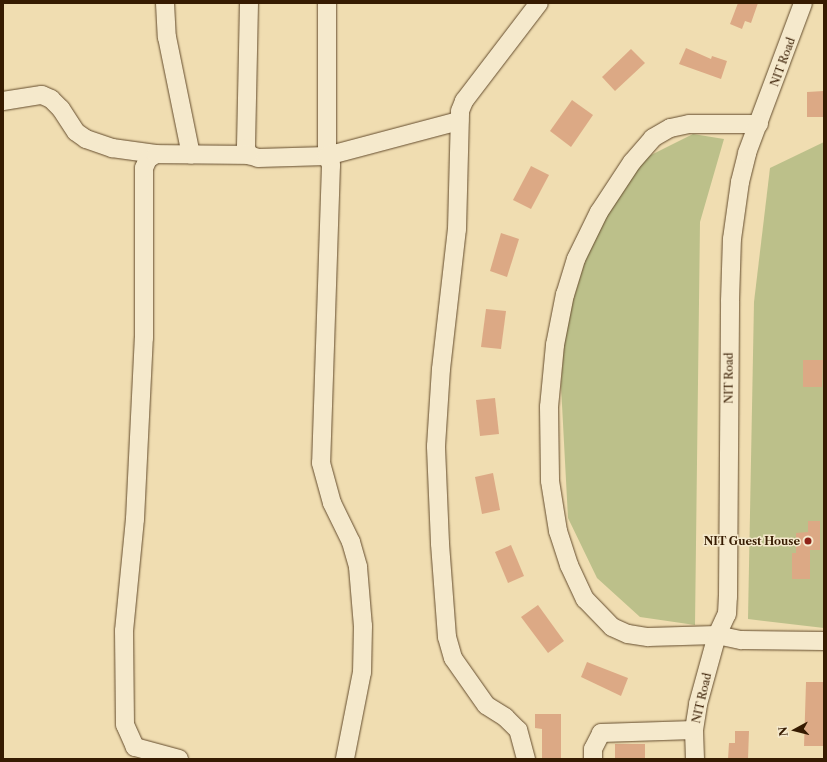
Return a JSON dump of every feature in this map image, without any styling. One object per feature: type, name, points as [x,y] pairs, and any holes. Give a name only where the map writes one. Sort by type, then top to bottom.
[{"type":"street","points":[[165,3],[168,37],[191,155]]},
{"type":"street","points":[[249,3],[245,138],[249,155]]},
{"type":"street","points":[[327,3],[327,156],[333,178],[321,463],[332,503],[351,542],[358,568],[363,626],[362,672],[345,759]]},
{"type":"street","points":[[526,759],[518,730],[505,717],[486,705],[453,658],[447,637],[440,543],[436,446],[441,369],[457,229],[459,121],[464,101],[539,3]]},
{"type":"street","name":"NIT Road","points":[[695,759],[694,730],[698,704],[717,635],[727,614],[730,301],[732,239],[740,182],[747,153],[803,3]]},
{"type":"street","points":[[3,101],[42,95],[52,99],[61,109],[76,132],[86,139],[112,148],[156,154],[249,155],[258,158],[327,156],[459,121]]},
{"type":"street","points":[[759,124],[690,124],[670,128],[653,138],[632,162],[599,212],[576,258],[565,294],[555,344],[549,407],[550,481],[558,531],[569,565],[585,599],[612,627],[628,634],[648,637],[717,635],[742,640],[824,641]]},
{"type":"street","points":[[156,154],[148,159],[144,168],[144,338],[135,519],[124,631],[125,725],[135,747],[179,759]]},
{"type":"street","points":[[593,759],[593,749],[601,733],[694,730]]},
{"type":"green space","points":[[693,134],[724,139],[700,222],[695,625],[640,617],[597,578],[568,518],[561,386],[565,327],[588,251],[614,202],[645,158]]},
{"type":"green space","points":[[824,142],[824,628],[748,619],[754,302],[770,168]]},
{"type":"building","points":[[738,3],[758,3],[751,23],[745,21],[742,29],[730,24]]},
{"type":"building","points":[[686,48],[711,59],[712,56],[727,61],[721,79],[679,64]]},
{"type":"building","points":[[631,49],[645,63],[615,91],[602,77]]},
{"type":"building","points":[[824,91],[824,117],[807,117],[807,92]]},
{"type":"building","points":[[572,100],[593,115],[571,147],[550,131]]},
{"type":"building","points":[[531,166],[549,175],[531,209],[513,200]]},
{"type":"building","points":[[501,233],[519,239],[507,277],[490,271]]},
{"type":"building","points":[[486,309],[506,311],[501,349],[481,347]]},
{"type":"building","points":[[803,360],[823,360],[822,387],[803,387]]},
{"type":"building","points":[[495,398],[499,434],[480,436],[476,400]]},
{"type":"building","points":[[493,473],[500,510],[482,514],[475,477]]},
{"type":"building","name":"NIT Guest House","points":[[808,521],[820,521],[820,550],[810,550],[810,579],[792,579],[792,553],[796,553],[796,533],[808,532]]},
{"type":"building","points":[[511,545],[524,576],[508,583],[495,552]]},
{"type":"building","points":[[538,605],[564,641],[548,653],[521,617]]},
{"type":"building","points":[[587,662],[628,678],[621,696],[581,677]]},
{"type":"building","points":[[806,682],[824,682],[824,746],[804,746]]},
{"type":"building","points":[[535,714],[561,714],[561,759],[542,759],[542,729],[535,728]]},
{"type":"building","points":[[735,731],[749,731],[748,759],[728,759],[729,743],[735,743]]},
{"type":"building","points":[[615,744],[645,744],[645,759],[615,759]]},
{"type":"place","name":"NIT Guest House","points":[[808,541]]}]
